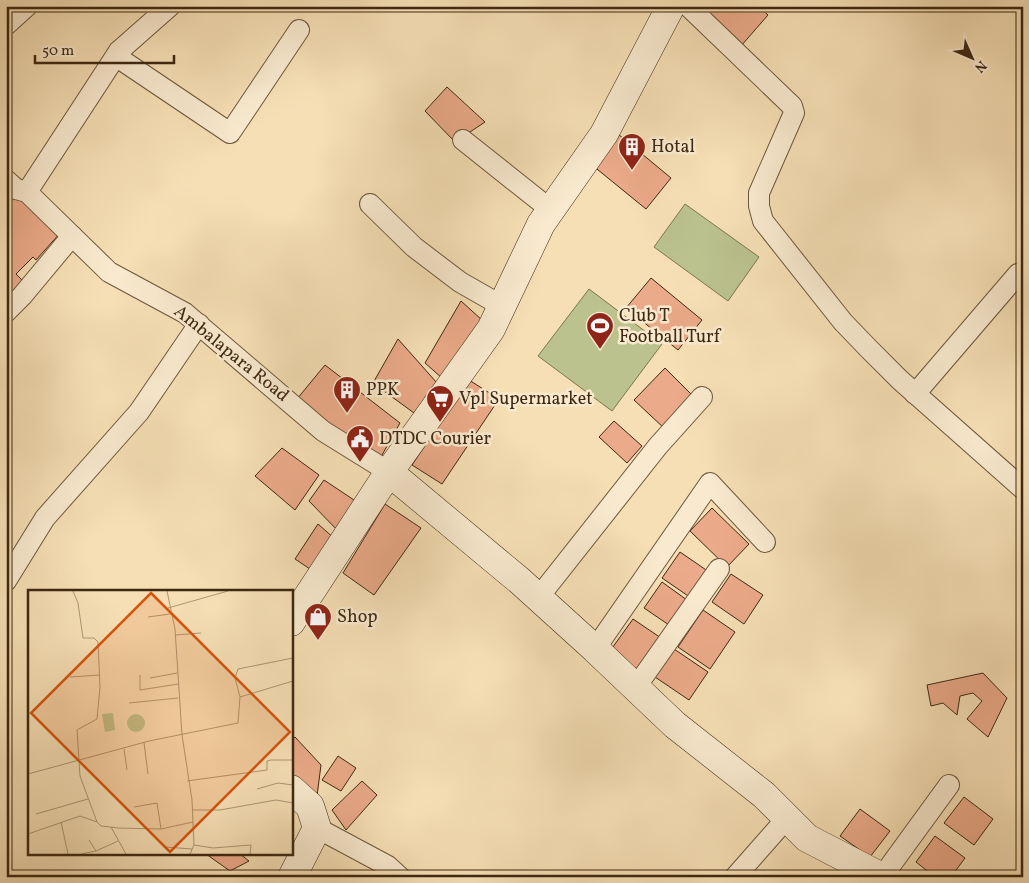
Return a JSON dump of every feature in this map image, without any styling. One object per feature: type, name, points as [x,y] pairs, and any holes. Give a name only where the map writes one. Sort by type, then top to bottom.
[{"type":"main road","points":[[292,620],[389,472],[491,329],[542,224],[604,134],[671,6]]},
{"type":"main road","points":[[389,472],[520,581],[595,648],[675,725],[764,795],[807,838],[882,877]]},
{"type":"main road","points":[[292,791],[310,806],[317,828],[292,877]]},
{"type":"street","points":[[6,24],[27,6]]},
{"type":"street","points":[[27,192],[120,51],[170,6]]},
{"type":"street","points":[[688,6],[786,99],[793,108],[794,113],[759,193],[759,206],[763,221],[843,322],[915,394],[1023,489]]},
{"type":"street","points":[[120,51],[123,61],[230,133],[299,30]]},
{"type":"street","points":[[463,140],[551,210]]},
{"type":"street","name":"Ambalapara Road","points":[[6,180],[16,189],[27,192],[109,272],[185,312],[323,431],[389,472]]},
{"type":"street","points":[[370,204],[414,247],[460,282],[502,306]]},
{"type":"street","points":[[6,312],[22,296],[72,236]]},
{"type":"street","points":[[915,394],[1018,274]]},
{"type":"street","points":[[6,581],[45,518],[139,412],[199,324]]},
{"type":"street","points":[[538,598],[658,446],[702,397]]},
{"type":"street","points":[[595,648],[710,483],[766,542]]},
{"type":"street","points":[[636,688],[719,569]]},
{"type":"street","points":[[882,877],[949,785]]},
{"type":"street","points":[[735,877],[787,818]]},
{"type":"street","points":[[317,828],[388,866],[400,877]]},
{"type":"green space","points":[[685,204],[759,257],[728,301],[654,247]]},
{"type":"green space","name":"Club T Football Turf","points":[[589,289],[662,344],[612,411],[538,356]]},
{"type":"building","points":[[695,6],[758,6],[768,15],[741,46]]},
{"type":"building","points":[[447,87],[485,122],[455,142],[425,111]]},
{"type":"building","name":"Hotal","points":[[618,134],[671,178],[646,209],[592,165]]},
{"type":"building","points":[[19,193],[61,232],[36,260],[33,257],[16,274],[24,282],[6,301],[6,207]]},
{"type":"building","points":[[651,278],[702,320],[678,350],[626,308]]},
{"type":"building","points":[[461,301],[482,320],[442,378],[425,363]]},
{"type":"building","points":[[398,339],[437,383],[414,413],[373,383]]},
{"type":"building","name":"PPK","points":[[325,365],[400,423],[377,464],[292,405]]},
{"type":"building","points":[[665,368],[695,398],[665,429],[634,400]]},
{"type":"building","points":[[469,380],[499,399],[442,484],[412,465]]},
{"type":"building","points":[[614,421],[642,446],[627,463],[599,437]]},
{"type":"building","points":[[282,448],[319,475],[295,510],[255,476]]},
{"type":"building","points":[[324,480],[360,504],[341,534],[309,501]]},
{"type":"building","points":[[385,504],[421,528],[374,595],[343,573]]},
{"type":"building","points":[[712,508],[749,544],[727,567],[690,531]]},
{"type":"building","points":[[318,524],[335,539],[316,573],[295,559]]},
{"type":"building","points":[[680,552],[712,574],[694,600],[662,578]]},
{"type":"building","points":[[731,574],[763,595],[744,624],[712,602]]},
{"type":"building","points":[[662,582],[687,600],[669,625],[644,608]]},
{"type":"building","points":[[703,610],[735,632],[710,669],[678,647]]},
{"type":"building","points":[[633,619],[664,640],[641,672],[610,651]]},
{"type":"building","points":[[674,649],[708,672],[689,700],[655,677]]},
{"type":"building","points":[[983,673],[1007,698],[988,737],[967,719],[982,701],[973,693],[960,696],[957,715],[943,703],[931,706],[927,685]]},
{"type":"building","points":[[295,737],[321,765],[317,796],[292,775],[292,739]]},
{"type":"building","points":[[338,756],[356,768],[341,791],[322,780]]},
{"type":"building","points":[[362,781],[377,795],[346,830],[332,810]]},
{"type":"building","points":[[964,797],[993,819],[974,845],[944,823]]},
{"type":"building","points":[[860,809],[890,831],[870,857],[840,836]]},
{"type":"building","points":[[935,836],[965,858],[951,877],[935,877],[916,862]]},
{"type":"building","points":[[209,856],[243,856],[249,861],[230,871]]},
{"type":"place","name":"Hotal","points":[[632,171]]},
{"type":"place","name":"Club T Football Turf","points":[[600,350]]},
{"type":"place","name":"PPK","points":[[347,414]]},
{"type":"place","name":"Vpl Supermarket","points":[[440,423]]},
{"type":"place","name":"DTDC Courier","points":[[360,463]]},
{"type":"place","name":"Shop","points":[[318,641]]}]
